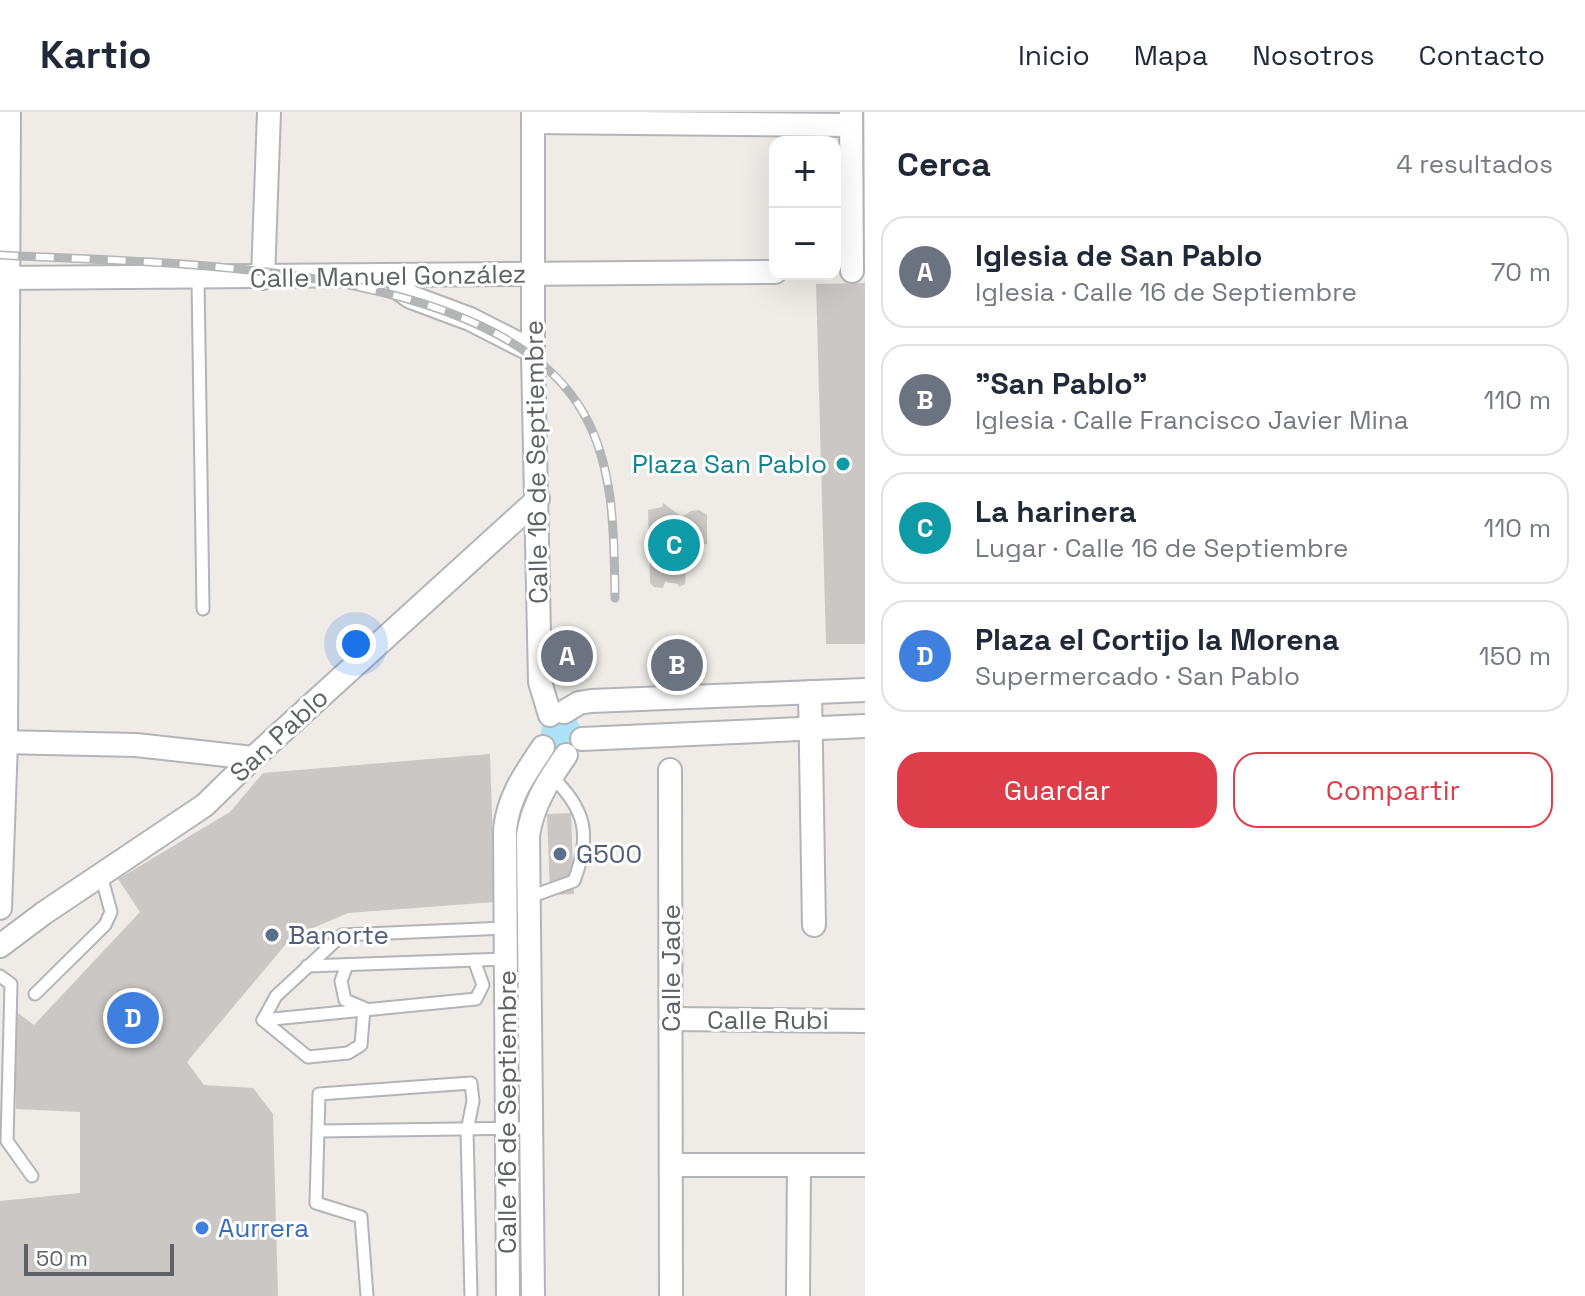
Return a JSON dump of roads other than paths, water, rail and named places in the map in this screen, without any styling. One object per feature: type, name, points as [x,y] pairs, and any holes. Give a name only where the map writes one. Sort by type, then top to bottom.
[{"type":"street","points":[[0,908],[4,278],[9,112]]},
{"type":"street","points":[[263,278],[269,112]]},
{"type":"street","points":[[533,117],[851,119],[851,271]]},
{"type":"street","name":"Calle 16 de Septiembre","points":[[533,117],[533,351],[540,682],[557,714]]},
{"type":"street","name":"Calle Manuel González","points":[[4,278],[769,272]]},
{"type":"street","points":[[398,276],[401,290],[411,297],[470,319],[533,351]]},
{"type":"street","name":"San Pablo","points":[[0,946],[205,805],[538,499]]},
{"type":"street","points":[[557,714],[577,719],[581,725],[582,739],[573,752],[566,755],[549,752],[543,747],[540,729],[557,714],[579,703],[865,690]]},
{"type":"street","points":[[810,692],[814,925]]},
{"type":"street","points":[[654,698],[656,736]]},
{"type":"street","points":[[582,739],[865,726]]},
{"type":"street","points":[[3,742],[136,745],[253,758]]},
{"type":"street","name":"Calle 16 de Septiembre","points":[[508,1296],[505,830],[507,809],[514,792],[543,747]]},
{"type":"street","name":"Calle 16 de Septiembre","points":[[533,1296],[528,835],[531,817],[551,776],[566,755]]},
{"type":"street","name":"Calle Jade","points":[[670,770],[671,1296]]},
{"type":"street","name":"Calle Rubi","points":[[671,1019],[865,1021]]},
{"type":"street","points":[[671,1165],[865,1165]]},
{"type":"street","points":[[798,1296],[799,1165]]},
{"type":"lane","points":[[198,278],[203,609]]},
{"type":"lane","points":[[506,902],[529,898],[574,881],[583,856],[582,818],[573,797],[551,776]]},
{"type":"lane","points":[[35,994],[105,925],[111,912],[101,875]]},
{"type":"lane","points":[[263,1020],[276,996],[342,935],[506,928]]},
{"type":"lane","points":[[306,966],[506,959]]},
{"type":"lane","points":[[263,1020],[476,999],[483,985],[474,960]]},
{"type":"lane","points":[[347,965],[341,981],[345,1000],[364,1008]]},
{"type":"lane","points":[[0,976],[11,984],[7,1141],[32,1176]]},
{"type":"lane","points":[[263,1020],[308,1057],[348,1053],[361,1045],[364,1008]]},
{"type":"lane","points":[[367,1296],[361,1217],[316,1203],[319,1094],[471,1083],[473,1101],[467,1131],[471,1296]]},
{"type":"lane","points":[[319,1131],[532,1128]]},
{"type":"water","points":[[571,715],[581,730],[579,745],[568,755],[552,753],[540,738],[543,721]]},
{"type":"railway","points":[[0,255],[231,268],[318,279],[402,298],[478,325],[540,363],[584,414],[602,457],[607,480],[613,527],[615,598]]},
{"type":"place","name":"Plaza San Pablo","points":[[843,464]]},
{"type":"place","name":"La harinera","points":[[674,545]]},
{"type":"place","name":"Iglesia de San Pablo","points":[[567,656]]},
{"type":"place","name":"\"San Pablo\"","points":[[677,665]]},
{"type":"place","name":"G500","points":[[560,854]]},
{"type":"place","name":"Banorte","points":[[272,935]]},
{"type":"place","name":"Plaza el Cortijo la Morena","points":[[133,1018]]},
{"type":"place","name":"Aurrera","points":[[202,1228]]}]
